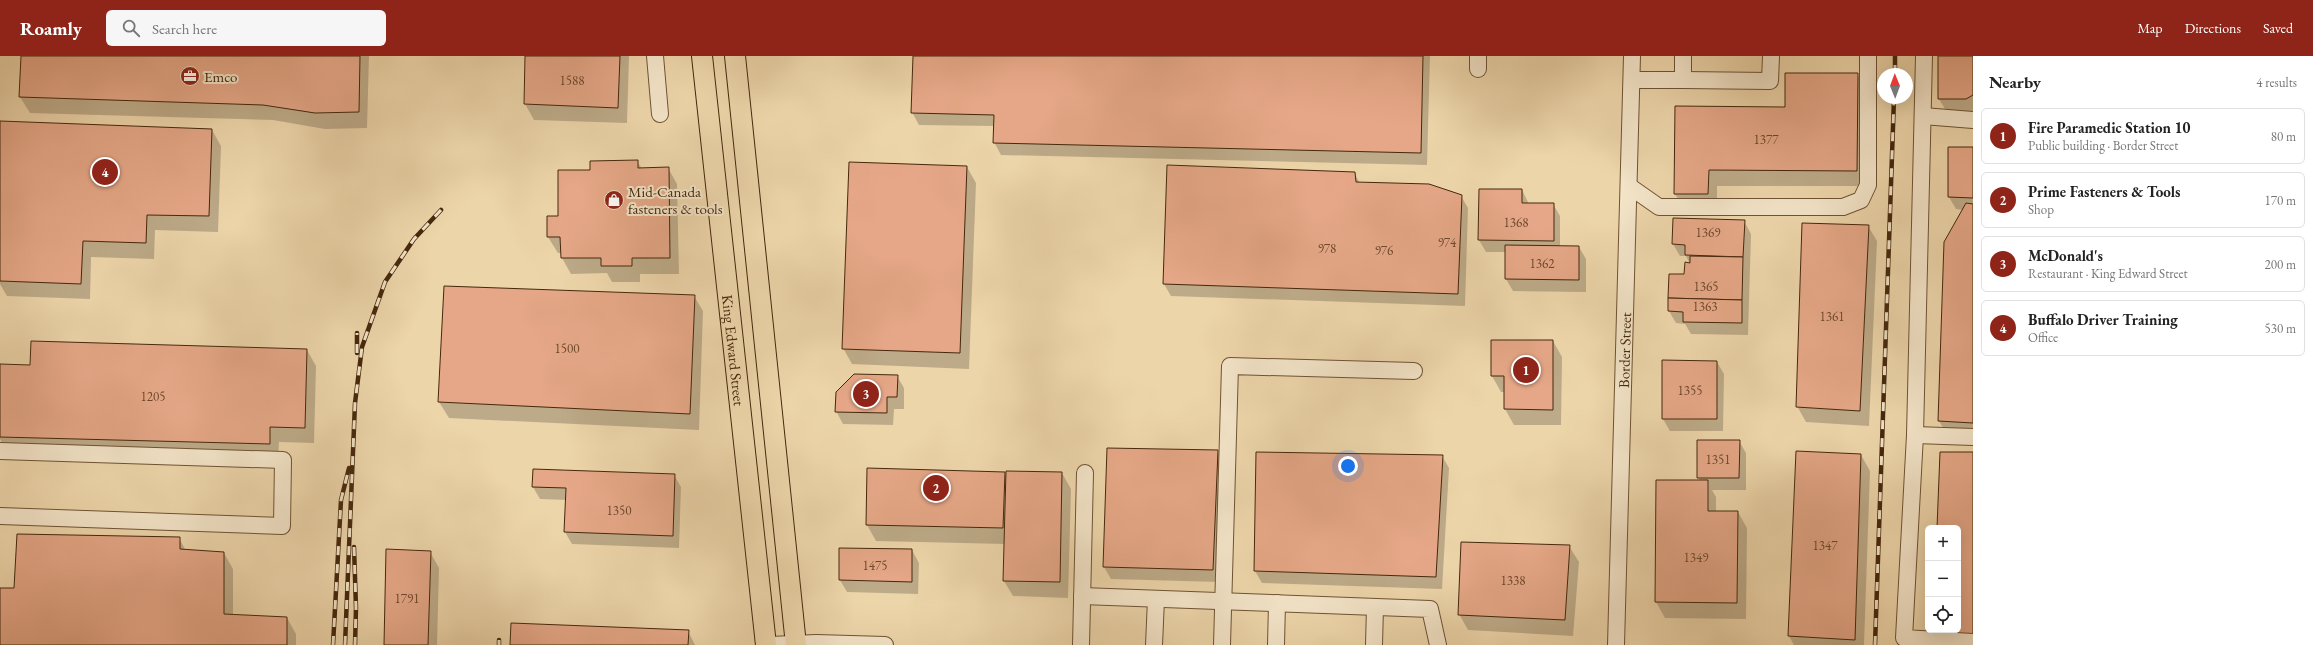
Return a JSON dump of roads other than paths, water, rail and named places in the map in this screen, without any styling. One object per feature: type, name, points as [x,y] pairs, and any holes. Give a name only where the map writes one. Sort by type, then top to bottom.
[{"type":"main road","name":"King Edward Street","points":[[702,56],[766,645]]},
{"type":"main road","points":[[735,56],[796,644]]},
{"type":"main road","points":[[744,442],[775,440]]},
{"type":"street","points":[[655,56],[660,114]]},
{"type":"street","name":"Border Street","points":[[1616,645],[1632,56]]},
{"type":"street","points":[[1683,56],[1683,80]]},
{"type":"street","points":[[1632,80],[1770,82],[1771,56]]},
{"type":"street","points":[[1628,186],[1659,207],[1842,207],[1861,200],[1868,185],[1868,56]]},
{"type":"street","points":[[1924,56],[1915,434],[1904,638],[1973,642]]},
{"type":"street","points":[[1923,116],[1973,120]]},
{"type":"street","points":[[1222,645],[1230,366],[1414,371]]},
{"type":"street","points":[[1915,434],[1973,437]]},
{"type":"street","points":[[0,451],[283,460],[282,526],[0,516]]},
{"type":"street","points":[[1081,645],[1085,473]]},
{"type":"street","points":[[1082,596],[1430,609],[1438,645]]},
{"type":"street","points":[[1154,645],[1156,599]]},
{"type":"street","points":[[1276,645],[1277,603]]},
{"type":"street","points":[[1374,645],[1375,607]]},
{"type":"street","points":[[770,645],[886,645]]},
{"type":"railway","points":[[1895,56],[1895,68]]},
{"type":"railway","points":[[1875,645],[1894,104]]},
{"type":"railway","points":[[345,645],[355,403],[362,347],[385,282],[414,239],[441,210]]},
{"type":"railway","points":[[357,333],[357,353]]},
{"type":"railway","points":[[333,645],[341,500],[349,468]]},
{"type":"railway","points":[[354,547],[356,608],[355,645]]},
{"type":"railway","points":[[499,640],[499,645]]},
{"type":"place","name":"Emco","points":[[190,76]]},
{"type":"place","name":"Buffalo Driver Training","points":[[105,172]]},
{"type":"place","name":"Mid-Canada fasteners & tools","points":[[614,200]]},
{"type":"place","name":"Fire Paramedic Station 10","points":[[1526,370]]},
{"type":"place","name":"McDonald's","points":[[866,394]]},
{"type":"place","name":"Prime Fasteners & Tools","points":[[936,488]]}]
